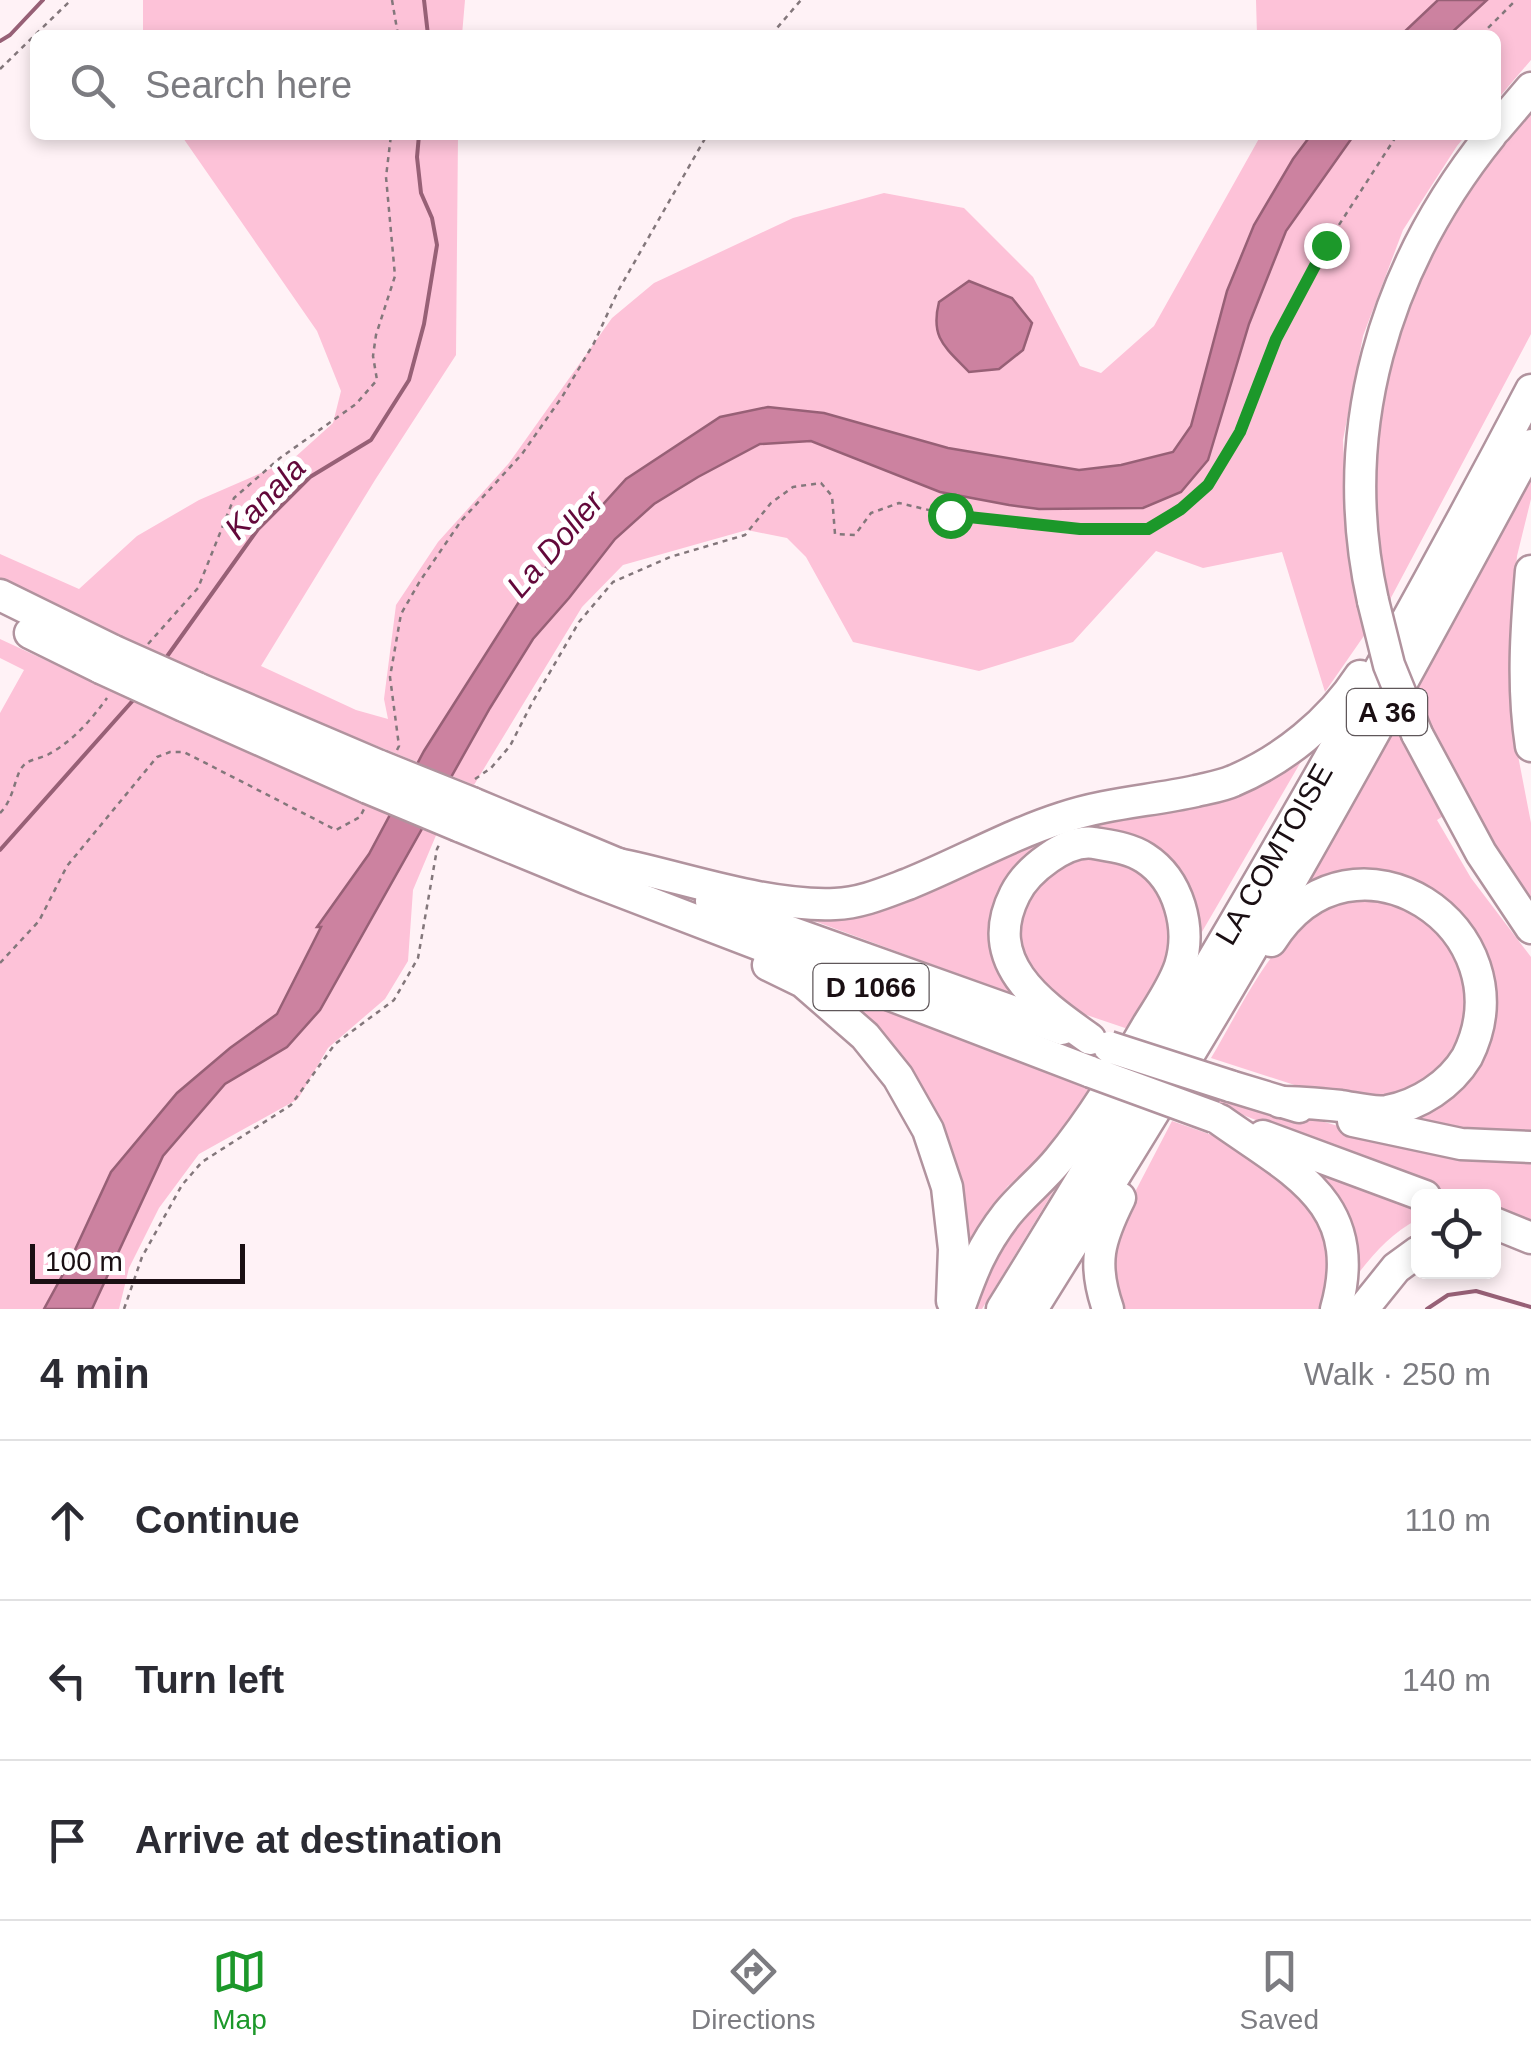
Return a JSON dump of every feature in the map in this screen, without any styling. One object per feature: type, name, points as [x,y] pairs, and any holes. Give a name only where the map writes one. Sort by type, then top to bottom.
[{"type":"highway","points":[[1501,123],[1531,88]]},
{"type":"highway","points":[[1487,140],[1441,204],[1404,275],[1381,337],[1367,391],[1360,512],[1373,601],[1389,665],[1417,734],[1481,852],[1531,928]]},
{"type":"highway","name":"LA COMTOISE","points":[[1002,1309],[1172,1031],[1343,737],[1531,390]]},
{"type":"highway","name":"LA COMTOISE","points":[[1032,1309],[1236,975],[1364,753],[1531,446]]},
{"type":"highway","points":[[1531,571],[1525,644],[1531,746]]},
{"type":"highway","name":"D 1066","points":[[0,596],[110,670]]},
{"type":"highway","name":"D 1066","points":[[0,618],[110,670],[190,697],[377,779],[1099,1043],[1280,1102],[1379,1128],[1461,1144],[1531,1146]]},
{"type":"highway","points":[[618,864],[799,904],[838,904],[874,898],[1062,818],[1104,806],[1231,783],[1308,735],[1350,692],[1371,658],[1408,620]]},
{"type":"highway","name":"D 1066","points":[[463,810],[588,879],[1411,1191]]},
{"type":"highway","points":[[959,1309],[978,1257],[1008,1213],[1057,1162],[1090,1120],[1180,968],[1185,940],[1183,914],[1169,881],[1146,858],[1120,847],[1085,842],[1054,854],[1026,876],[1007,917],[1006,942],[1022,983],[1044,1007],[1099,1043]]},
{"type":"highway","points":[[1236,975],[1257,963],[1276,932],[1306,906],[1324,895],[1364,884],[1406,890],[1444,911],[1459,927],[1480,967],[1484,1008],[1474,1046],[1462,1066],[1432,1094],[1383,1112],[1280,1102]]},
{"type":"highway","points":[[652,902],[803,982],[866,1036],[898,1077],[928,1130],[947,1187],[954,1249],[951,1309]]},
{"type":"highway","points":[[1217,1118],[1296,1171],[1317,1192],[1333,1218],[1340,1240],[1344,1282],[1336,1309]]},
{"type":"highway","points":[[1108,1309],[1098,1272],[1098,1254],[1130,1176],[1133,1147]]},
{"type":"highway","points":[[1501,1227],[1531,1241]]},
{"type":"highway","points":[[1501,1239],[1531,1241]]},
{"type":"highway","points":[[1362,1309],[1396,1268],[1411,1257]]},
{"type":"path","points":[[40,30],[71,0]]},
{"type":"path","points":[[392,0],[397,30]]},
{"type":"path","points":[[775,30],[801,0]]},
{"type":"path","points":[[1487,30],[1516,0]]},
{"type":"path","points":[[0,69],[30,40]]},
{"type":"path","points":[[147,646],[198,588],[234,498],[280,458],[356,404],[377,380],[373,356],[376,335],[395,276],[386,177],[390,140]]},
{"type":"path","points":[[0,964],[39,921],[67,866],[157,757],[184,752],[336,830],[360,817],[377,779],[399,746],[390,677],[401,614],[461,521],[522,454],[562,397],[704,140]]},
{"type":"path","points":[[124,1309],[142,1257],[182,1184],[202,1162],[291,1105],[335,1044],[394,1000],[418,958],[437,849],[490,768],[510,746],[579,622],[613,582],[670,557],[745,536],[771,503],[794,486],[821,483],[832,496],[835,534],[855,535],[871,513],[899,503],[950,515],[1080,529],[1148,529],[1181,509],[1208,485],[1240,432],[1276,339],[1326,245],[1394,140]]},
{"type":"path","points":[[0,812],[13,794],[25,764],[47,755],[80,731],[110,670]]},
{"type":"shaded area","points":[[143,0],[465,0],[462,30],[143,30]]},
{"type":"shaded area","points":[[1256,0],[1531,0],[1531,60],[1501,95],[1501,30],[1257,30]]},
{"type":"shaded area","points":[[1438,0],[1487,0],[1454,30],[1406,30]]},
{"type":"shaded area","points":[[1531,109],[1531,334],[1385,609],[1370,531],[1381,373],[1416,271],[1464,193]]},
{"type":"shaded area","points":[[184,140],[458,140],[456,355],[261,666],[356,710],[388,719],[384,699],[396,605],[438,542],[509,463],[612,318],[654,283],[793,218],[884,193],[964,208],[1033,277],[1080,366],[1101,373],[1154,326],[1258,140],[1462,140],[1403,230],[1363,336],[1343,440],[1347,536],[1368,630],[1325,692],[1282,552],[1203,568],[1156,551],[1073,642],[979,671],[853,642],[806,557],[787,538],[747,530],[623,565],[582,607],[474,785],[206,677],[0,584],[0,554],[79,589],[137,536],[199,500],[293,459],[333,423],[341,391],[317,331]]},
{"type":"shaded area","name":"La Doller","points":[[1307,140],[1350,140],[1286,231],[1249,324],[1208,460],[1181,492],[1143,508],[1039,509],[940,492],[811,441],[760,444],[654,504],[615,539],[533,639],[320,1010],[287,1047],[225,1084],[163,1156],[92,1309],[44,1309],[111,1172],[177,1093],[277,1014],[321,927],[317,927],[369,854],[424,751],[529,586],[626,479],[720,417],[768,407],[824,413],[948,448],[1079,470],[1173,452],[1191,426],[1227,291],[1254,225]]},
{"type":"shaded area","points":[[969,281],[1012,298],[1032,323],[1023,350],[999,369],[969,372],[938,333],[939,302]]},
{"type":"shaded area","points":[[1531,473],[1531,499],[1517,556],[1509,652],[1515,740],[1531,823],[1531,907],[1459,789],[1413,698]]},
{"type":"shaded area","points":[[0,639],[181,723],[437,833],[413,890],[408,961],[385,999],[328,1048],[298,1099],[199,1154],[159,1208],[129,1268],[119,1309],[0,1309],[0,713],[24,670],[0,658]]},
{"type":"shaded area","points":[[1401,720],[1445,815],[1437,820],[1471,878],[1531,957],[1531,1130],[1465,1129],[1393,1116],[1494,1016],[1494,979],[1482,946],[1462,915],[1433,890],[1396,876],[1294,901]]},
{"type":"shaded area","points":[[1313,741],[1192,949],[1179,872],[1048,843],[1015,866],[993,905],[991,944],[1021,997],[806,918],[992,856]]},
{"type":"shaded area","points":[[1068,856],[1132,860],[1156,882],[1173,914],[1172,948],[1155,987],[1128,1029],[1066,1008],[1016,958],[1024,894]]},
{"type":"shaded area","points":[[1381,897],[1443,927],[1470,986],[1460,1043],[1448,1060],[1414,1085],[1373,1098],[1310,1090],[1211,1058],[1262,970],[1295,930],[1335,903]]},
{"type":"shaded area","points":[[809,974],[1095,1084],[1062,1138],[1008,1186],[981,1221],[963,1260],[959,1188]]},
{"type":"shaded area","points":[[1217,1091],[1397,1143],[1531,1152],[1531,1222],[1501,1212],[1501,1189],[1435,1189],[1212,1103]]},
{"type":"shaded area","points":[[1172,1121],[1246,1147],[1319,1214],[1332,1255],[1328,1294],[1320,1309],[1119,1309],[1108,1250]]},
{"type":"shaded area","points":[[1084,1141],[982,1309],[971,1309],[990,1262],[1004,1240]]},
{"type":"shaded area","points":[[1297,1158],[1411,1203],[1411,1223],[1385,1243],[1357,1275]]},
{"type":"waterway","points":[[0,41],[43,0]]},
{"type":"waterway","name":"Kanala","points":[[424,0],[427,30]]},
{"type":"waterway","name":"Kanala","points":[[163,662],[258,529],[310,477],[371,440],[409,380],[424,324],[437,245],[432,218],[421,193],[419,140]]},
{"type":"waterway","name":"Kanala","points":[[0,850],[136,697]]},
{"type":"waterway","points":[[1427,1309],[1448,1295],[1476,1291],[1531,1307]]},
{"type":"route","points":[[950,515],[1080,529],[1148,529],[1181,509],[1208,485],[1240,432],[1276,339],[1326,245]]}]
